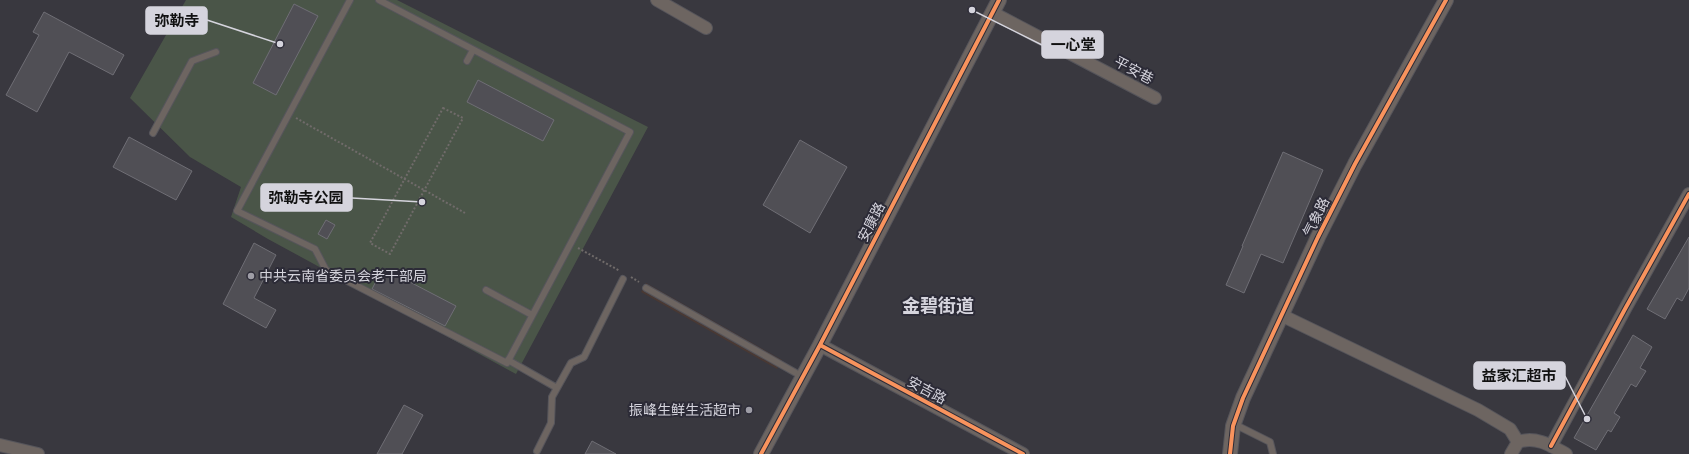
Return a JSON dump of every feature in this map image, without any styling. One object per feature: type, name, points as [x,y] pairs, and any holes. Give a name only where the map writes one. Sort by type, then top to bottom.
[{"type":"street","points":[[657,0],[706,28]]},
{"type":"street","name":"安康路","points":[[761,454],[820,345],[999,0]]},
{"type":"street","name":"气象路","points":[[1230,454],[1234,424],[1243,398],[1281,315],[1355,164],[1446,0]]},
{"type":"street","name":"平安巷","points":[[993,13],[1155,98]]},
{"type":"street","points":[[1551,446],[1689,194]]},
{"type":"street","points":[[1281,315],[1478,410],[1510,429],[1518,442]]},
{"type":"street","name":"安吉路","points":[[820,345],[1023,454]]},
{"type":"street","points":[[1512,454],[1518,442],[1528,439],[1537,440],[1566,454]]},
{"type":"street","points":[[0,445],[38,454]]},
{"type":"lane","points":[[350,0],[290,115],[237,211],[315,249],[326,270],[507,363],[630,132],[379,0]]},
{"type":"lane","points":[[467,61],[473,50]]},
{"type":"lane","points":[[152,133],[192,61],[216,52]]},
{"type":"lane","points":[[537,451],[552,423],[552,397],[571,363],[584,357],[623,279]]},
{"type":"lane","points":[[646,288],[803,377]]},
{"type":"lane","points":[[486,290],[532,315]]},
{"type":"lane","points":[[508,360],[557,388]]},
{"type":"lane","points":[[1234,424],[1270,442],[1273,454]]},
{"type":"path","points":[[443,108],[463,118],[390,254],[370,243],[404,178],[443,108]]},
{"type":"path","points":[[290,115],[465,213]]},
{"type":"path","points":[[570,244],[640,282],[646,288]]},
{"type":"shaded area","points":[[646,283],[782,360],[777,369],[641,292]]},
{"type":"green space","points":[[186,0],[397,0],[648,127],[516,374],[268,239],[231,217],[241,187],[190,157],[130,98]]},
{"type":"building","points":[[294,4],[318,16],[276,95],[253,83]]},
{"type":"building","points":[[44,12],[124,55],[113,75],[69,52],[37,112],[6,95],[39,35],[33,32]]},
{"type":"building","points":[[478,80],[554,120],[543,141],[467,102]]},
{"type":"building","points":[[129,137],[192,171],[176,200],[113,167]]},
{"type":"building","points":[[800,140],[847,167],[810,233],[763,205]]},
{"type":"building","points":[[1283,152],[1323,170],[1283,263],[1261,254],[1244,293],[1226,285]]},
{"type":"building","points":[[326,220],[335,225],[327,239],[318,234]]},
{"type":"building","points":[[1689,237],[1689,288],[1682,301],[1677,298],[1665,319],[1647,309]]},
{"type":"building","name":"中共云南省委员会老干部局","points":[[254,243],[276,255],[254,298],[276,310],[266,328],[223,304]]},
{"type":"building","points":[[383,268],[456,306],[445,326],[372,289]]},
{"type":"building","points":[[1633,335],[1652,347],[1640,368],[1646,371],[1636,387],[1631,384],[1614,413],[1620,417],[1611,432],[1608,430],[1596,450],[1574,438]]},
{"type":"building","points":[[404,405],[423,415],[402,454],[377,454]]},
{"type":"building","points":[[592,441],[616,454],[585,454]]},
{"type":"cycle path","points":[[761,454],[820,345],[999,0]]},
{"type":"cycle path","points":[[1230,454],[1233,426],[1243,398],[1318,237],[1355,164],[1446,0]]},
{"type":"cycle path","points":[[1551,446],[1689,194]]},
{"type":"cycle path","points":[[820,345],[1023,454]]},
{"type":"place","name":"一心堂","points":[[972,10]]},
{"type":"place","name":"弥勒寺","points":[[280,44]]},
{"type":"place","name":"弥勒寺公园","points":[[422,202]]},
{"type":"place","name":"中共云南省委员会老干部局","points":[[251,276]]},
{"type":"place","name":"振峰生鲜生活超市","points":[[749,410]]},
{"type":"place","name":"益家汇超市","points":[[1587,419]]},
{"type":"district","name":"金碧街道","points":[[938,306]]}]
